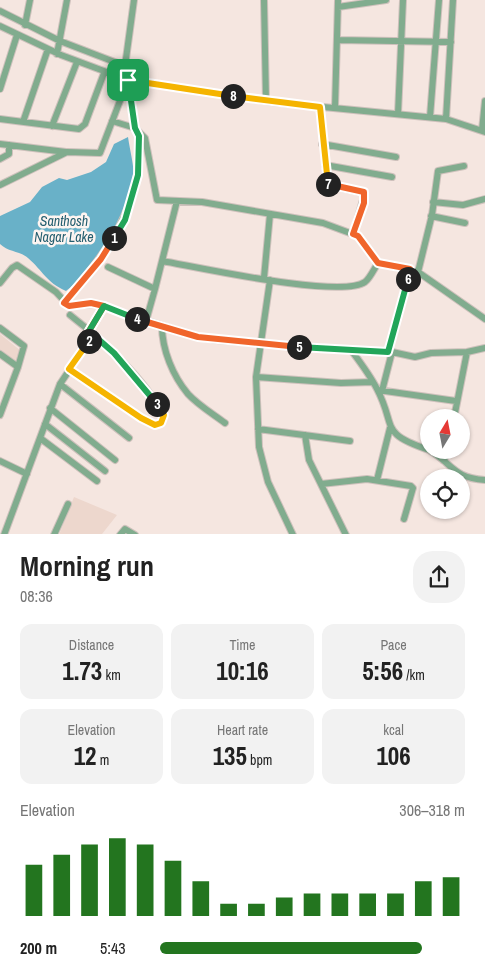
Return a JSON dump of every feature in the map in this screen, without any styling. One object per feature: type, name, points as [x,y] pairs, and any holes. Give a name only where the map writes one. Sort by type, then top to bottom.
[{"type":"street","points":[[25,25],[30,0]]},
{"type":"street","points":[[57,54],[67,0]]},
{"type":"street","points":[[125,66],[134,0]]},
{"type":"street","points":[[264,0],[266,101]]},
{"type":"street","points":[[335,108],[338,4],[386,0]]},
{"type":"street","points":[[398,114],[403,0]]},
{"type":"street","points":[[430,118],[439,0]]},
{"type":"street","points":[[446,119],[453,0]]},
{"type":"street","points":[[0,11],[60,41],[125,66],[128,70],[136,129],[138,175],[125,220],[101,259],[64,303]]},
{"type":"street","points":[[0,26],[57,54],[104,73],[128,80],[266,101],[446,119],[483,131],[485,101]]},
{"type":"street","points":[[0,89],[17,35]]},
{"type":"street","points":[[337,40],[451,42]]},
{"type":"street","points":[[23,122],[48,49]]},
{"type":"street","points":[[52,126],[77,62]]},
{"type":"street","points":[[0,63],[7,66]]},
{"type":"street","points":[[0,119],[79,129],[85,124],[104,73]]},
{"type":"street","points":[[0,144],[67,152],[100,153],[128,80]]},
{"type":"street","points":[[320,107],[324,165],[329,186],[364,192],[364,203],[353,234]]},
{"type":"street","points":[[112,121],[136,129],[144,138],[156,200],[202,202],[323,223],[358,236],[378,263],[418,272],[485,319]]},
{"type":"street","points":[[322,144],[396,157]]},
{"type":"street","points":[[0,159],[9,154],[9,145]]},
{"type":"street","points":[[0,185],[67,152]]},
{"type":"street","points":[[324,165],[392,177]]},
{"type":"street","points":[[418,272],[431,216],[438,170],[464,166]]},
{"type":"street","points":[[433,202],[463,205],[485,198]]},
{"type":"street","points":[[146,321],[177,201]]},
{"type":"street","points":[[270,214],[262,344],[256,377],[258,429],[263,467],[293,534]]},
{"type":"street","points":[[431,216],[464,223]]},
{"type":"street","points":[[162,261],[313,287],[353,287],[366,282],[378,263]]},
{"type":"street","points":[[0,281],[17,265],[56,292],[64,303],[69,306],[91,303],[104,306],[198,337],[262,344],[390,352],[416,357],[431,353],[467,352],[485,348]]},
{"type":"street","points":[[108,267],[155,289]]},
{"type":"street","points":[[380,390],[410,269]]},
{"type":"street","points":[[4,534],[60,384],[91,333],[104,306]]},
{"type":"street","points":[[69,369],[141,418],[155,425],[161,423],[164,415],[159,406],[114,353],[70,315]]},
{"type":"street","points":[[162,326],[162,345],[179,380],[189,395],[225,423]]},
{"type":"street","points":[[0,328],[24,346],[1,411]]},
{"type":"street","points":[[351,350],[380,390],[390,428],[377,480]]},
{"type":"street","points":[[455,409],[467,352]]},
{"type":"street","points":[[0,354],[18,366]]},
{"type":"street","points":[[256,377],[341,383],[373,382]]},
{"type":"street","points":[[60,384],[129,438]]},
{"type":"street","points":[[380,390],[456,401]]},
{"type":"street","points":[[50,408],[115,460]]},
{"type":"street","points":[[45,424],[105,471]]},
{"type":"street","points":[[390,428],[405,441],[420,447]]},
{"type":"street","points":[[258,429],[350,441]]},
{"type":"street","points":[[305,435],[307,453],[346,534]]},
{"type":"street","points":[[40,438],[97,482]]},
{"type":"street","points":[[441,459],[451,470],[464,477],[485,480]]},
{"type":"street","points":[[0,461],[27,474]]},
{"type":"street","points":[[321,484],[377,480],[412,487],[404,519]]},
{"type":"street","points":[[54,534],[68,504]]},
{"type":"street","points":[[120,534],[125,529],[135,534]]},
{"type":"shaded area","points":[[0,334],[21,351],[17,365],[0,352]]},
{"type":"shaded area","points":[[74,497],[117,515],[102,534],[59,534]]},
{"type":"water","name":"Santhosh Nagar Lake","points":[[128,137],[134,179],[132,192],[126,207],[109,240],[98,256],[66,291],[49,280],[25,256],[0,244],[0,216],[30,202],[42,187],[59,178],[67,180],[91,172],[106,162],[114,144]]},
{"type":"route","points":[[128,80],[135,128],[139,136],[138,175],[125,220],[101,259],[64,303],[69,306],[91,303],[104,306],[89,331],[93,335],[69,369],[150,424],[159,424],[163,420],[164,415],[159,406],[138,380],[114,353],[89,331],[104,306],[198,337],[238,342],[388,352],[410,269],[378,263],[358,236],[353,234],[364,203],[365,194],[362,191],[328,185],[322,144],[320,107],[272,102],[128,80]]}]
